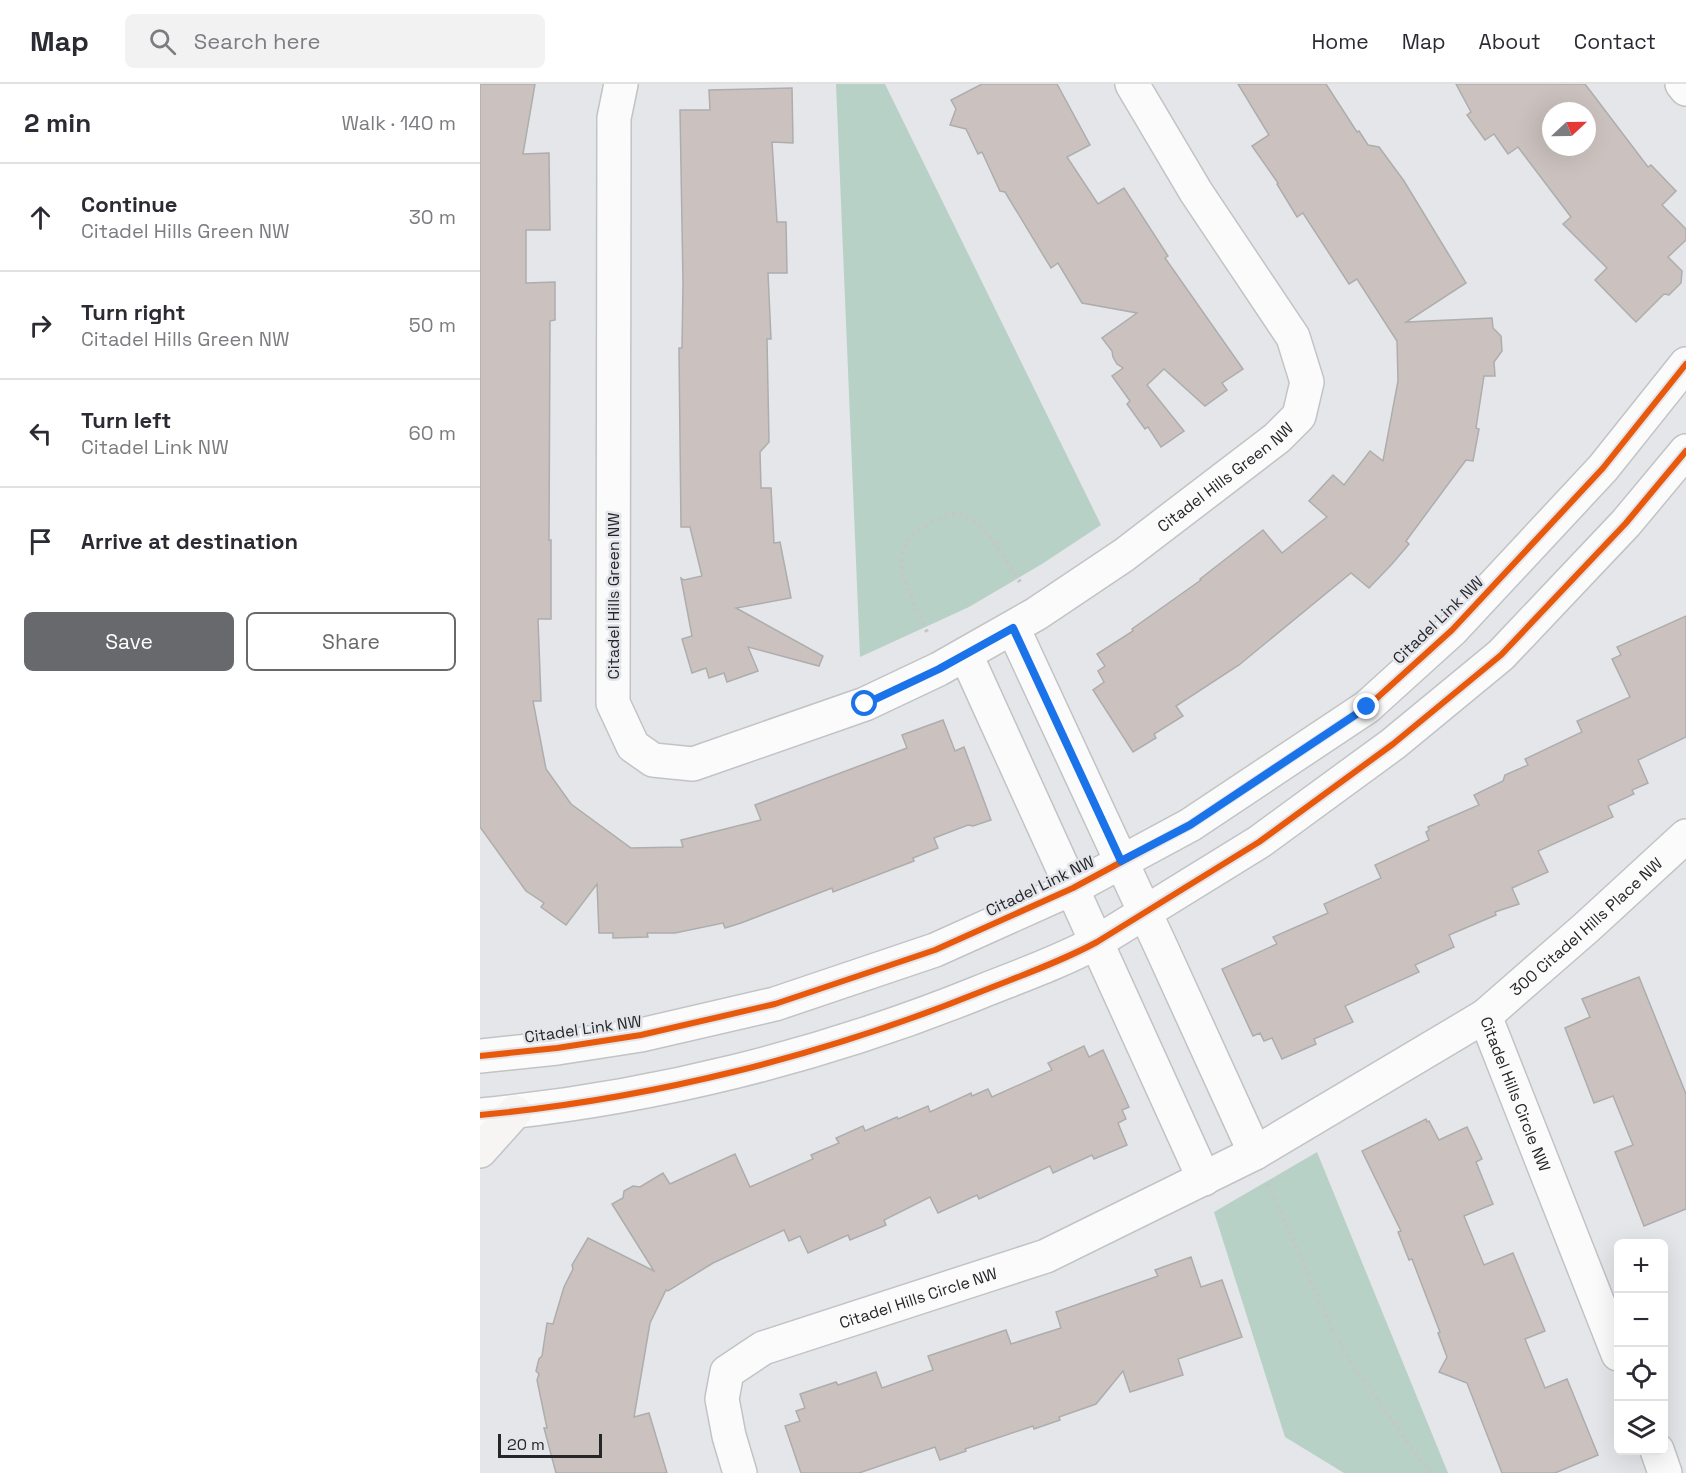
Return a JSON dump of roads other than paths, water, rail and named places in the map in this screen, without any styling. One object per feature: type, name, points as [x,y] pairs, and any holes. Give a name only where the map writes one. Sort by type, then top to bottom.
[{"type":"main road","points":[[480,1151],[515,1112]]},
{"type":"street","name":"Citadel Hills Green NW","points":[[621,84],[614,118],[613,703],[633,746],[653,760],[693,764],[865,704],[966,654],[1036,615],[1124,555],[1277,438],[1299,416],[1307,382],[1293,337],[1196,192],[1132,84]]},
{"type":"street","points":[[1682,84],[1686,89]]},
{"type":"street","name":"Citadel Link NW","points":[[480,1056],[557,1048],[641,1035],[775,1004],[935,950],[1073,888],[1190,825],[1367,707],[1452,630],[1603,468],[1686,364]]},
{"type":"street","points":[[480,1115],[572,1104],[673,1085],[795,1056],[915,1018],[1071,956],[1097,942],[1258,842],[1393,744],[1501,655],[1626,523],[1686,451]]},
{"type":"street","points":[[1013,628],[1259,1164]]},
{"type":"street","points":[[966,654],[1204,1179]]},
{"type":"street","name":"300 Citadel Hills Place NW","points":[[1485,1016],[1686,836]]},
{"type":"street","name":"Citadel Hills Circle NW","points":[[740,1473],[729,1436],[722,1399],[727,1372],[763,1348],[1046,1256],[1204,1179],[1259,1164],[1485,1016],[1615,1347]]},
{"type":"street","points":[[1658,1455],[1665,1473]]}]
